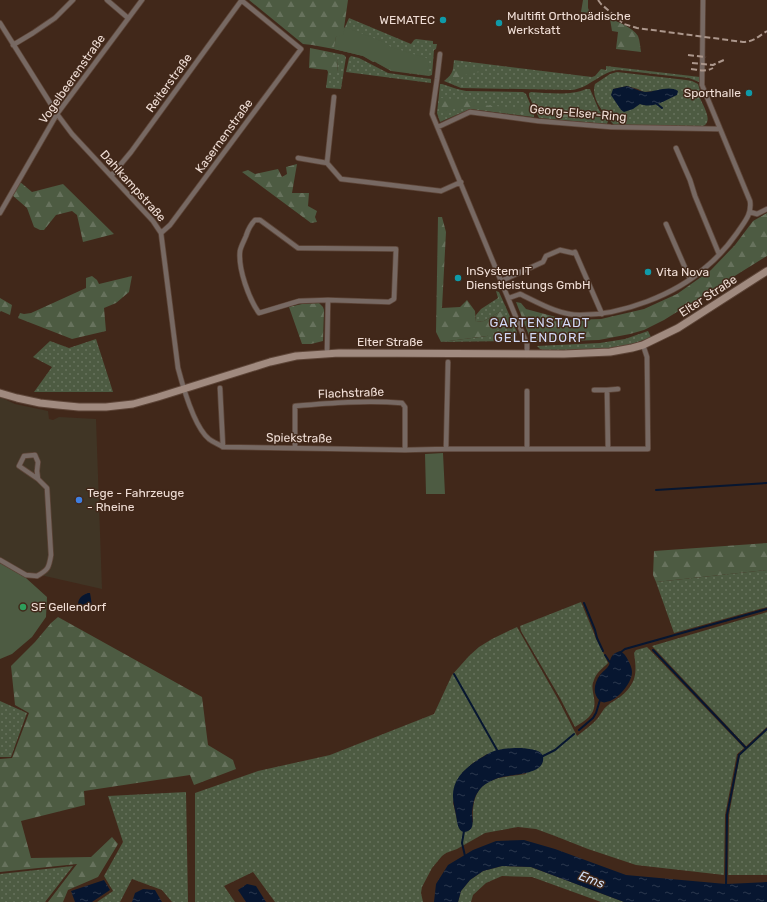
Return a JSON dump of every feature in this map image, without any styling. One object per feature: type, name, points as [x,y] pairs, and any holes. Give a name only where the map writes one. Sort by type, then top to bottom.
[{"type":"main road","name":"Elter Straße","points":[[0,393],[58,406],[106,407],[133,404],[270,362],[296,356],[339,353],[527,354],[600,353],[622,351],[643,345],[678,328],[767,271]]},
{"type":"street","points":[[13,45],[55,18],[73,0]]},
{"type":"street","points":[[107,0],[128,18]]},
{"type":"street","name":"Vogelbeerenstraße","points":[[0,213],[57,114],[142,0]]},
{"type":"street","name":"Kasernenstraße","points":[[161,233],[170,225],[301,49],[241,0]]},
{"type":"street","name":"Reiterstraße","points":[[111,176],[131,152],[241,0]]},
{"type":"street","points":[[509,298],[520,294],[550,308],[578,315],[602,314],[645,302],[668,292],[706,268],[730,242],[745,222],[750,212],[750,201],[702,85],[704,0]]},
{"type":"street","name":"Dahlkampstraße","points":[[0,23],[57,114],[72,134],[153,221],[161,233],[178,368],[184,389]]},
{"type":"street","points":[[440,54],[432,114],[509,298],[527,344],[527,354]]},
{"type":"street","points":[[327,162],[334,97]]},
{"type":"street","name":"Georg-Elser-Ring","points":[[438,127],[470,112],[544,122],[615,128],[719,129]]},
{"type":"street","points":[[676,148],[719,254]]},
{"type":"street","points":[[298,158],[327,162],[341,179],[441,191],[461,182]]},
{"type":"street","points":[[750,212],[757,214],[767,209]]},
{"type":"street","points":[[254,220],[260,220],[298,248],[396,249],[394,299],[389,302],[328,300],[299,301],[259,313],[255,308],[243,277],[240,250],[250,225],[254,220]]},
{"type":"street","points":[[666,224],[690,279]]},
{"type":"street","points":[[501,281],[543,262],[546,256],[560,250],[572,253],[575,252],[602,314]]},
{"type":"street","points":[[327,354],[328,300]]},
{"type":"street","name":"Spiekstraße","points":[[223,447],[405,450],[446,448],[648,449],[647,357],[643,345]]},
{"type":"street","points":[[446,448],[448,362]]},
{"type":"street","points":[[220,388],[223,447]]},
{"type":"street","points":[[594,390],[618,388]]},
{"type":"street","points":[[184,389],[199,427],[209,438],[223,447]]},
{"type":"street","points":[[607,390],[608,449]]},
{"type":"street","points":[[527,449],[528,391]]},
{"type":"street","name":"Flachstraße","points":[[295,448],[295,406],[382,401],[402,403],[405,407],[405,450]]},
{"type":"street","points":[[0,560],[26,575],[37,576],[45,572],[50,565],[51,555],[47,488],[38,479],[19,466],[24,456],[35,454],[38,462],[38,479]]},
{"type":"shaded area","points":[[0,397],[15,404],[48,411],[49,419],[53,420],[59,417],[96,419],[102,589],[26,573],[0,558]]},
{"type":"green space","points":[[249,0],[348,0],[343,35],[336,37],[334,49],[303,44]]},
{"type":"green space","points":[[583,0],[588,0],[588,8],[590,13],[581,12]]},
{"type":"green space","points":[[349,18],[411,44],[416,39],[433,41],[433,44],[437,44],[436,49],[434,50],[432,75],[429,76],[391,71],[377,63],[377,60],[373,62],[363,56],[334,49],[336,37],[345,27]]},
{"type":"green space","points":[[610,19],[625,25],[636,33],[639,38],[641,52],[616,49],[618,32],[612,31]]},
{"type":"green space","points":[[345,27],[384,42],[391,47],[429,59],[427,75],[391,70],[363,56],[334,49],[336,37],[343,35]]},
{"type":"green space","points":[[310,48],[325,51],[325,53],[335,57],[338,61],[337,72],[328,72],[327,70],[309,68]]},
{"type":"green space","points":[[325,51],[344,55],[346,57],[341,89],[326,88],[328,72],[337,72],[338,61],[325,53]]},
{"type":"green space","points":[[351,56],[359,58],[388,73],[431,79],[431,83],[346,72],[349,58]]},
{"type":"green space","points":[[454,60],[592,77],[595,76],[601,69],[606,70],[606,66],[700,78],[699,82],[689,78],[619,70],[607,73],[578,89],[572,90],[461,88],[444,81],[452,72]]},
{"type":"green space","points":[[461,67],[484,71],[465,75],[458,80],[452,78],[455,70]]},
{"type":"green space","points":[[617,72],[692,81],[698,84],[702,97],[700,98],[708,118],[707,122],[701,127],[614,125],[596,101],[594,90],[595,84],[610,74]],"holes":[[[627,86],[644,92],[655,91],[644,105],[613,89]]]},
{"type":"green space","points":[[440,84],[466,91],[523,92],[526,94],[534,113],[534,117],[470,109],[440,122],[437,113]]},
{"type":"green space","points":[[590,89],[599,110],[608,121],[607,124],[539,118],[529,96],[529,93],[531,92],[573,93]]},
{"type":"green space","points":[[441,98],[465,100],[483,105],[530,109],[533,113],[532,115],[496,112],[467,107],[441,113]]},
{"type":"green space","points":[[543,108],[574,113],[575,115],[573,119],[541,115],[538,111]]},
{"type":"green space","points":[[589,110],[595,110],[605,119],[605,121],[579,118],[580,115]]},
{"type":"green space","points":[[297,164],[292,193],[309,193],[308,206],[317,211],[315,217],[317,222],[311,223],[242,172],[248,170],[255,174],[278,169],[282,177],[287,174],[286,167]]},
{"type":"green space","points":[[19,181],[32,192],[63,184],[114,234],[83,242],[77,215],[72,211],[56,215],[44,230],[34,227],[27,208],[12,195]]},
{"type":"green space","points":[[767,213],[767,256],[664,320],[644,330],[599,340],[537,342],[530,338],[516,302],[521,303],[526,309],[567,320],[601,319],[644,309],[677,294],[711,270],[735,245],[753,221]]},
{"type":"green space","points":[[438,217],[442,217],[446,232],[442,308],[460,307],[467,300],[475,311],[476,322],[484,321],[501,311],[506,315],[511,325],[509,328],[492,331],[487,336],[441,342],[436,332]]},
{"type":"green space","points":[[92,276],[99,284],[132,276],[129,292],[116,303],[104,308],[106,331],[72,339],[18,318],[20,313],[31,313],[86,288],[86,278]]},
{"type":"green space","points":[[496,291],[499,292],[517,332],[517,335],[513,341],[441,342],[487,336],[501,311],[484,321],[476,322],[476,315],[481,309],[498,298]]},
{"type":"green space","points":[[0,298],[12,305],[10,315],[1,311],[0,312]]},
{"type":"green space","points":[[319,303],[324,310],[323,341],[311,344],[302,344],[289,307],[302,304]]},
{"type":"green space","points":[[648,331],[651,337],[645,340],[611,349],[547,351],[540,349],[537,346],[600,343],[625,339]]},
{"type":"green space","points":[[96,339],[113,392],[34,392],[52,367],[33,357],[50,341],[69,348]]},
{"type":"green space","points":[[443,453],[445,494],[426,494],[425,454]]},
{"type":"green space","points":[[767,543],[767,570],[656,582],[653,575],[654,551]]},
{"type":"green space","name":"SF Gellendorf","points":[[0,563],[26,578],[47,597],[46,617],[32,637],[12,654],[0,659]]},
{"type":"green space","points":[[767,570],[767,607],[674,633],[656,582]]},
{"type":"green space","points":[[581,602],[596,639],[608,663],[598,673],[593,682],[592,689],[595,704],[590,716],[575,727],[521,631],[520,626]]},
{"type":"green space","points":[[767,612],[767,727],[746,746],[652,646]]},
{"type":"green space","points":[[58,617],[202,697],[208,745],[233,760],[236,769],[194,785],[190,775],[84,791],[85,805],[21,821],[31,858],[91,857],[112,837],[118,844],[98,877],[68,890],[63,902],[48,902],[77,864],[0,872],[0,759],[12,758],[29,713],[15,705],[11,666]]},
{"type":"green space","points":[[517,627],[577,736],[596,721],[603,710],[610,703],[620,697],[630,687],[633,682],[635,672],[634,653],[636,650],[647,647],[744,748],[737,754],[725,815],[724,875],[636,865],[588,849],[536,829],[518,827],[485,833],[442,856],[432,868],[422,887],[421,893],[423,902],[275,902],[253,872],[224,886],[235,902],[195,902],[195,793],[258,771],[330,755],[434,714],[452,675],[479,647]],"holes":[[[487,754],[527,774],[504,777],[486,783],[480,789],[476,797],[473,808],[473,822],[459,827],[453,803],[462,773],[473,763]]]},
{"type":"green space","points":[[0,701],[27,713],[11,757],[0,757]]},
{"type":"green space","points":[[767,730],[767,875],[728,875],[729,815],[740,755]]},
{"type":"green space","points":[[186,792],[188,902],[172,902],[162,890],[132,879],[120,902],[97,902],[113,891],[104,876],[123,842],[108,796]]},
{"type":"green space","points":[[73,866],[45,902],[0,902],[0,874]]},
{"type":"green space","points":[[502,866],[531,867],[624,902],[601,902],[532,877],[502,876],[486,883],[473,895],[471,902],[458,902],[461,891],[470,880],[483,871]]},
{"type":"water","points":[[627,86],[644,92],[666,89],[674,89],[678,91],[677,95],[655,105],[640,104],[633,109],[624,112],[611,95],[613,89]]},
{"type":"water","points":[[90,593],[91,608],[84,610],[79,608],[78,603],[80,599],[83,595]]},
{"type":"water","points":[[620,651],[626,656],[630,664],[632,670],[631,676],[627,686],[619,695],[610,701],[602,702],[597,698],[595,692],[596,681],[609,665],[612,656]]},
{"type":"water","points":[[507,748],[534,750],[542,754],[542,763],[539,768],[525,773],[498,778],[484,785],[475,799],[472,812],[472,828],[465,832],[460,830],[454,804],[453,791],[460,775],[464,770],[479,759],[493,751]]},
{"type":"water","name":"Ems","points":[[524,840],[555,849],[626,875],[726,884],[767,882],[767,902],[624,902],[531,867],[502,866],[483,871],[470,880],[461,891],[458,902],[434,902],[436,884],[448,865],[473,850],[496,841]]},
{"type":"water","points":[[104,880],[110,890],[92,902],[75,902],[71,891]]},
{"type":"water","points":[[247,884],[256,886],[266,902],[246,902],[238,890]]},
{"type":"water","points":[[143,889],[155,890],[162,902],[132,902],[135,893]]},
{"type":"waterway","points":[[657,104],[662,108]]},
{"type":"waterway","points":[[656,490],[767,483]]},
{"type":"waterway","points":[[584,603],[603,651]]},
{"type":"waterway","points":[[621,652],[625,649],[767,609]]},
{"type":"waterway","points":[[653,650],[746,748]]},
{"type":"waterway","points":[[605,655],[610,662]]},
{"type":"waterway","points":[[454,674],[497,750]]},
{"type":"waterway","points":[[579,730],[593,718],[600,700]]},
{"type":"waterway","points":[[726,886],[727,815],[739,755],[767,729]]},
{"type":"waterway","points":[[541,757],[555,750],[574,734]]},
{"type":"waterway","points":[[464,831],[462,843],[465,856]]},
{"type":"railway","points":[[598,0],[624,24],[637,28],[743,42],[753,40],[767,31]]},
{"type":"railway","points":[[688,55],[706,57]]},
{"type":"railway","points":[[692,63],[713,65],[726,59]]},
{"type":"railway","points":[[691,69],[705,70],[713,68]]},
{"type":"place","name":"WEMATEC","points":[[443,20]]},
{"type":"place","name":"Multifit Orthopädische Werkstatt","points":[[499,23]]},
{"type":"place","name":"Sporthalle","points":[[749,93]]},
{"type":"place","name":"Vita Nova","points":[[648,272]]},
{"type":"place","name":"InSystem IT Dienstleistungs GmbH","points":[[458,278]]},
{"type":"place","name":"Tege - Fahrzeuge - Rheine","points":[[79,500]]},
{"type":"place","name":"SF Gellendorf","points":[[23,607]]},
{"type":"district","name":"GARTENSTADT GELLENDORF","points":[[540,330]]}]
